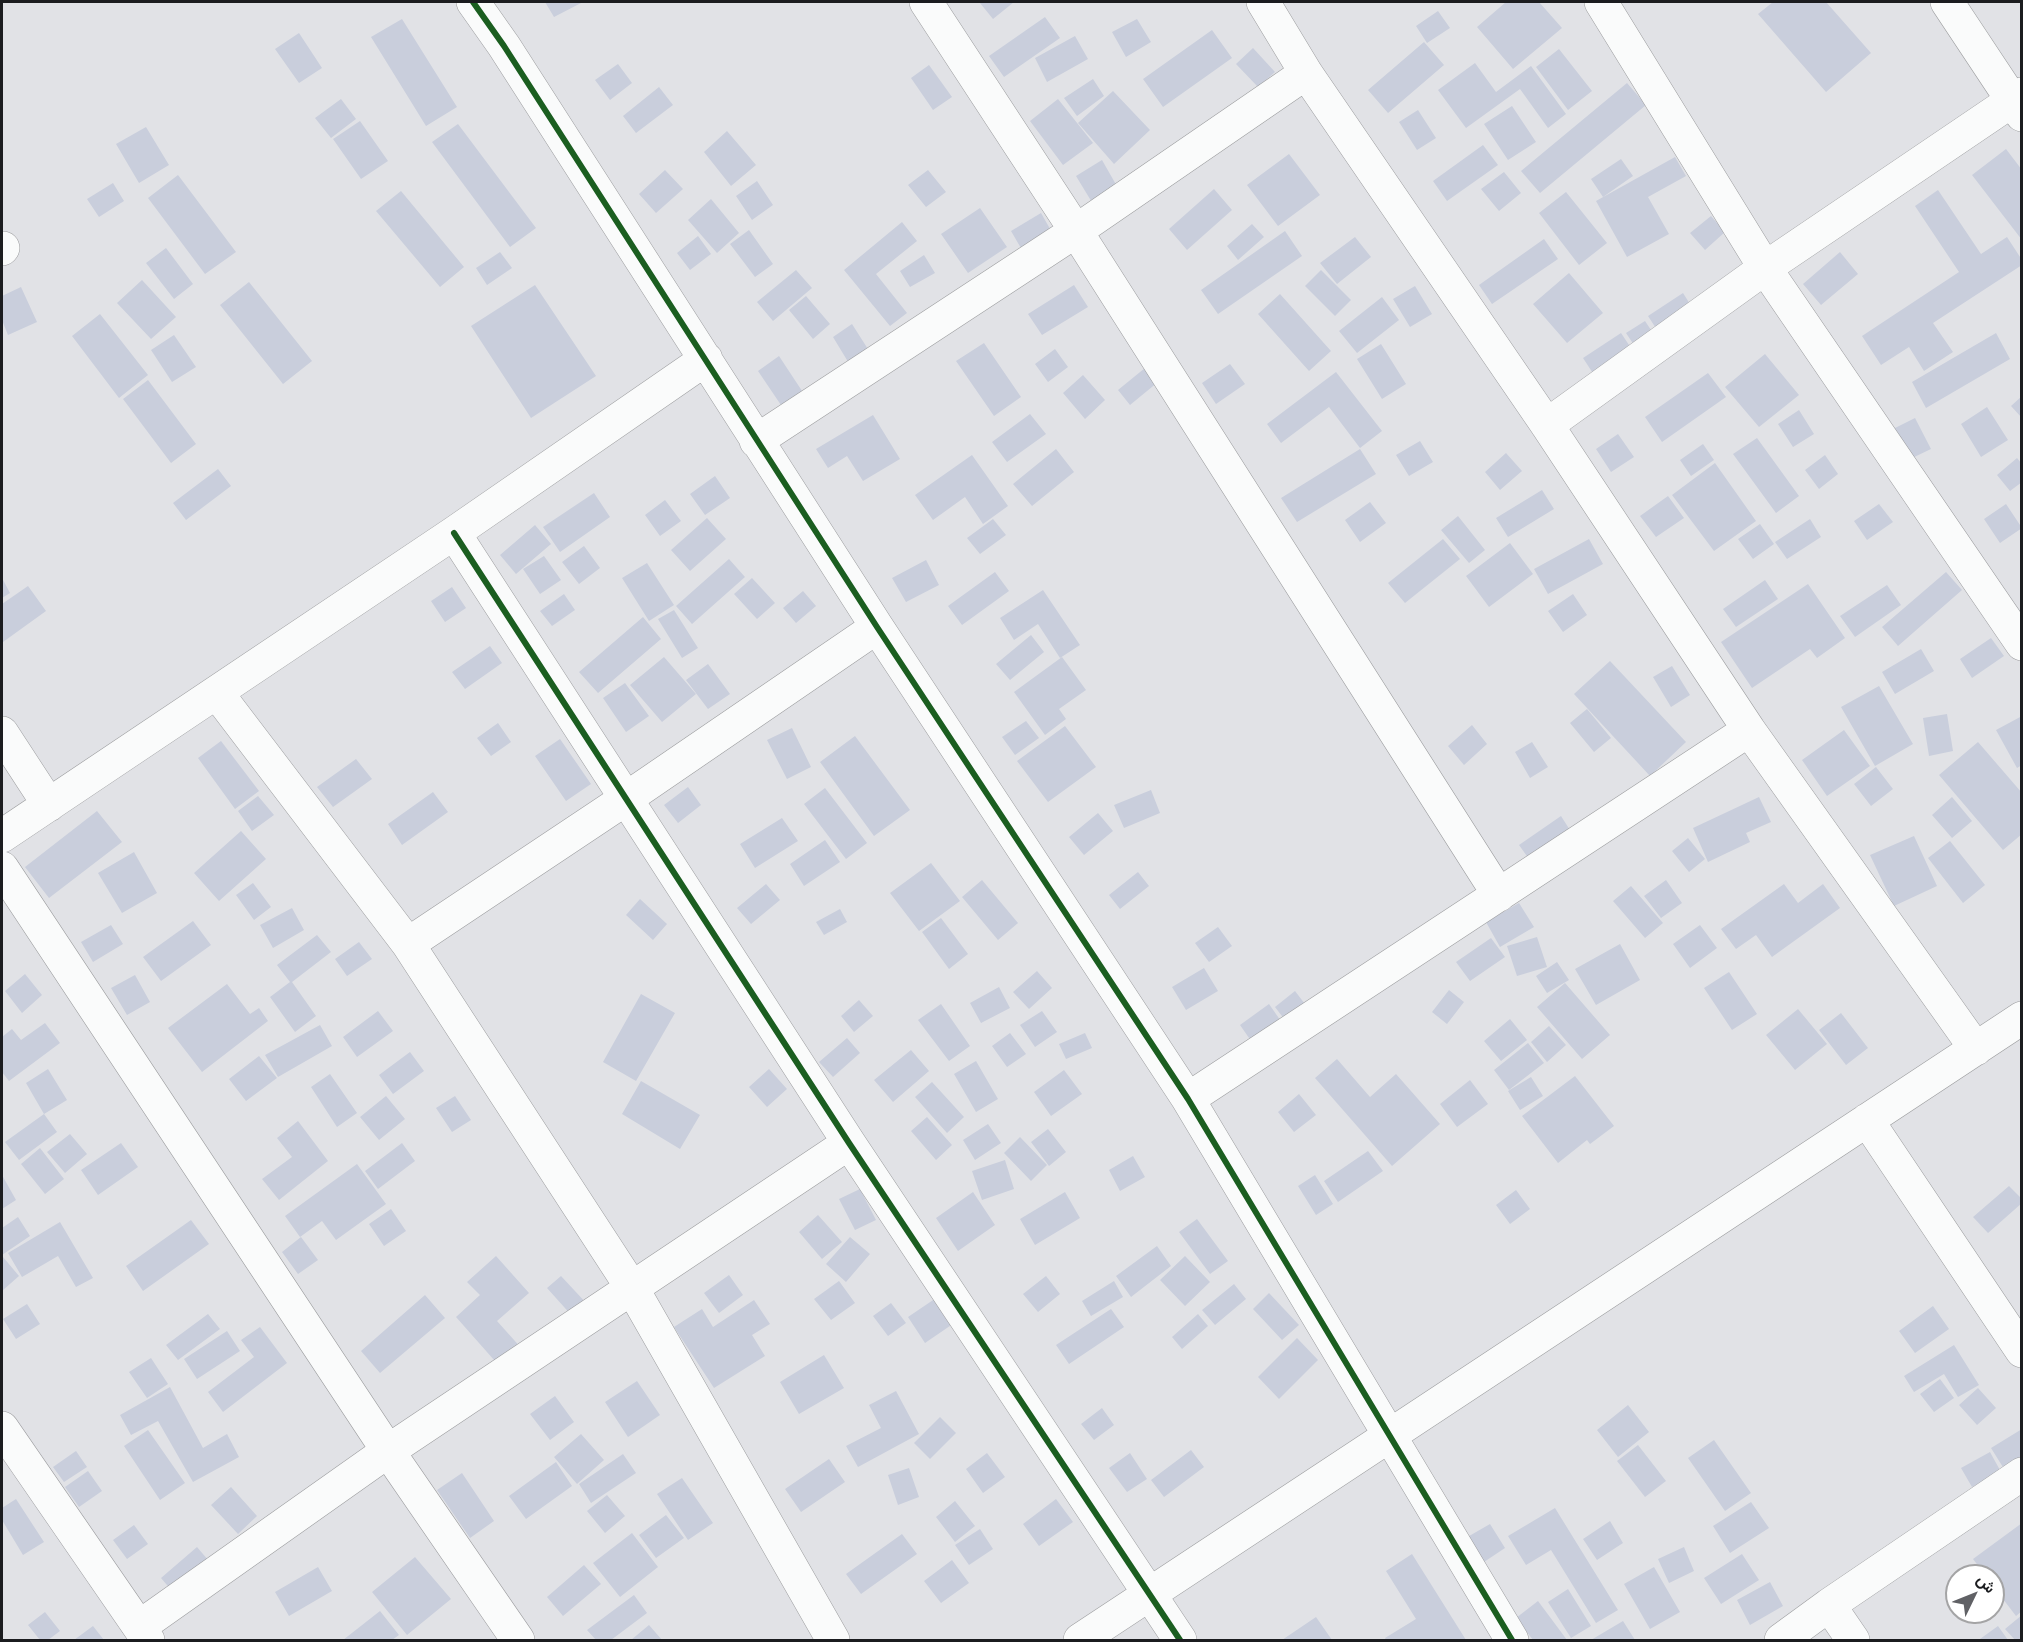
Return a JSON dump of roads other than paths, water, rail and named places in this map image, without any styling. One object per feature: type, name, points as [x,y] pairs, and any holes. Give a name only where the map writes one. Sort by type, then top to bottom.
[{"type":"street","points":[[473,2],[706,359],[756,441],[877,627],[1188,1099],[1512,1641]]},
{"type":"street","points":[[926,2],[1076,231],[1499,895]]},
{"type":"street","points":[[1263,2],[1306,73],[1547,425],[1749,730],[1976,1049]]},
{"type":"street","points":[[1601,2],[1765,268],[2022,644]]},
{"type":"street","points":[[1547,425],[1765,268],[2018,103],[1947,2]]},
{"type":"street","points":[[756,441],[1076,231],[1306,73]]},
{"type":"street","points":[[2,836],[454,533],[706,359]]},
{"type":"street","points":[[454,533],[849,1143],[1180,1641]]},
{"type":"street","points":[[408,945],[877,627]]},
{"type":"street","points":[[217,693],[408,945],[632,1288],[833,1641]]},
{"type":"street","points":[[1188,1099],[1749,730]]},
{"type":"street","points":[[2,733],[49,805]]},
{"type":"street","points":[[2,868],[387,1451],[518,1641]]},
{"type":"street","points":[[1080,1641],[2022,1018]]},
{"type":"street","points":[[1867,1120],[2022,1351]]},
{"type":"street","points":[[2,1430],[143,1634],[387,1451],[849,1143]]},
{"type":"street","points":[[1781,1641],[1829,1605],[2022,1474]]},
{"type":"street","points":[[1829,1605],[1853,1641]]}]
